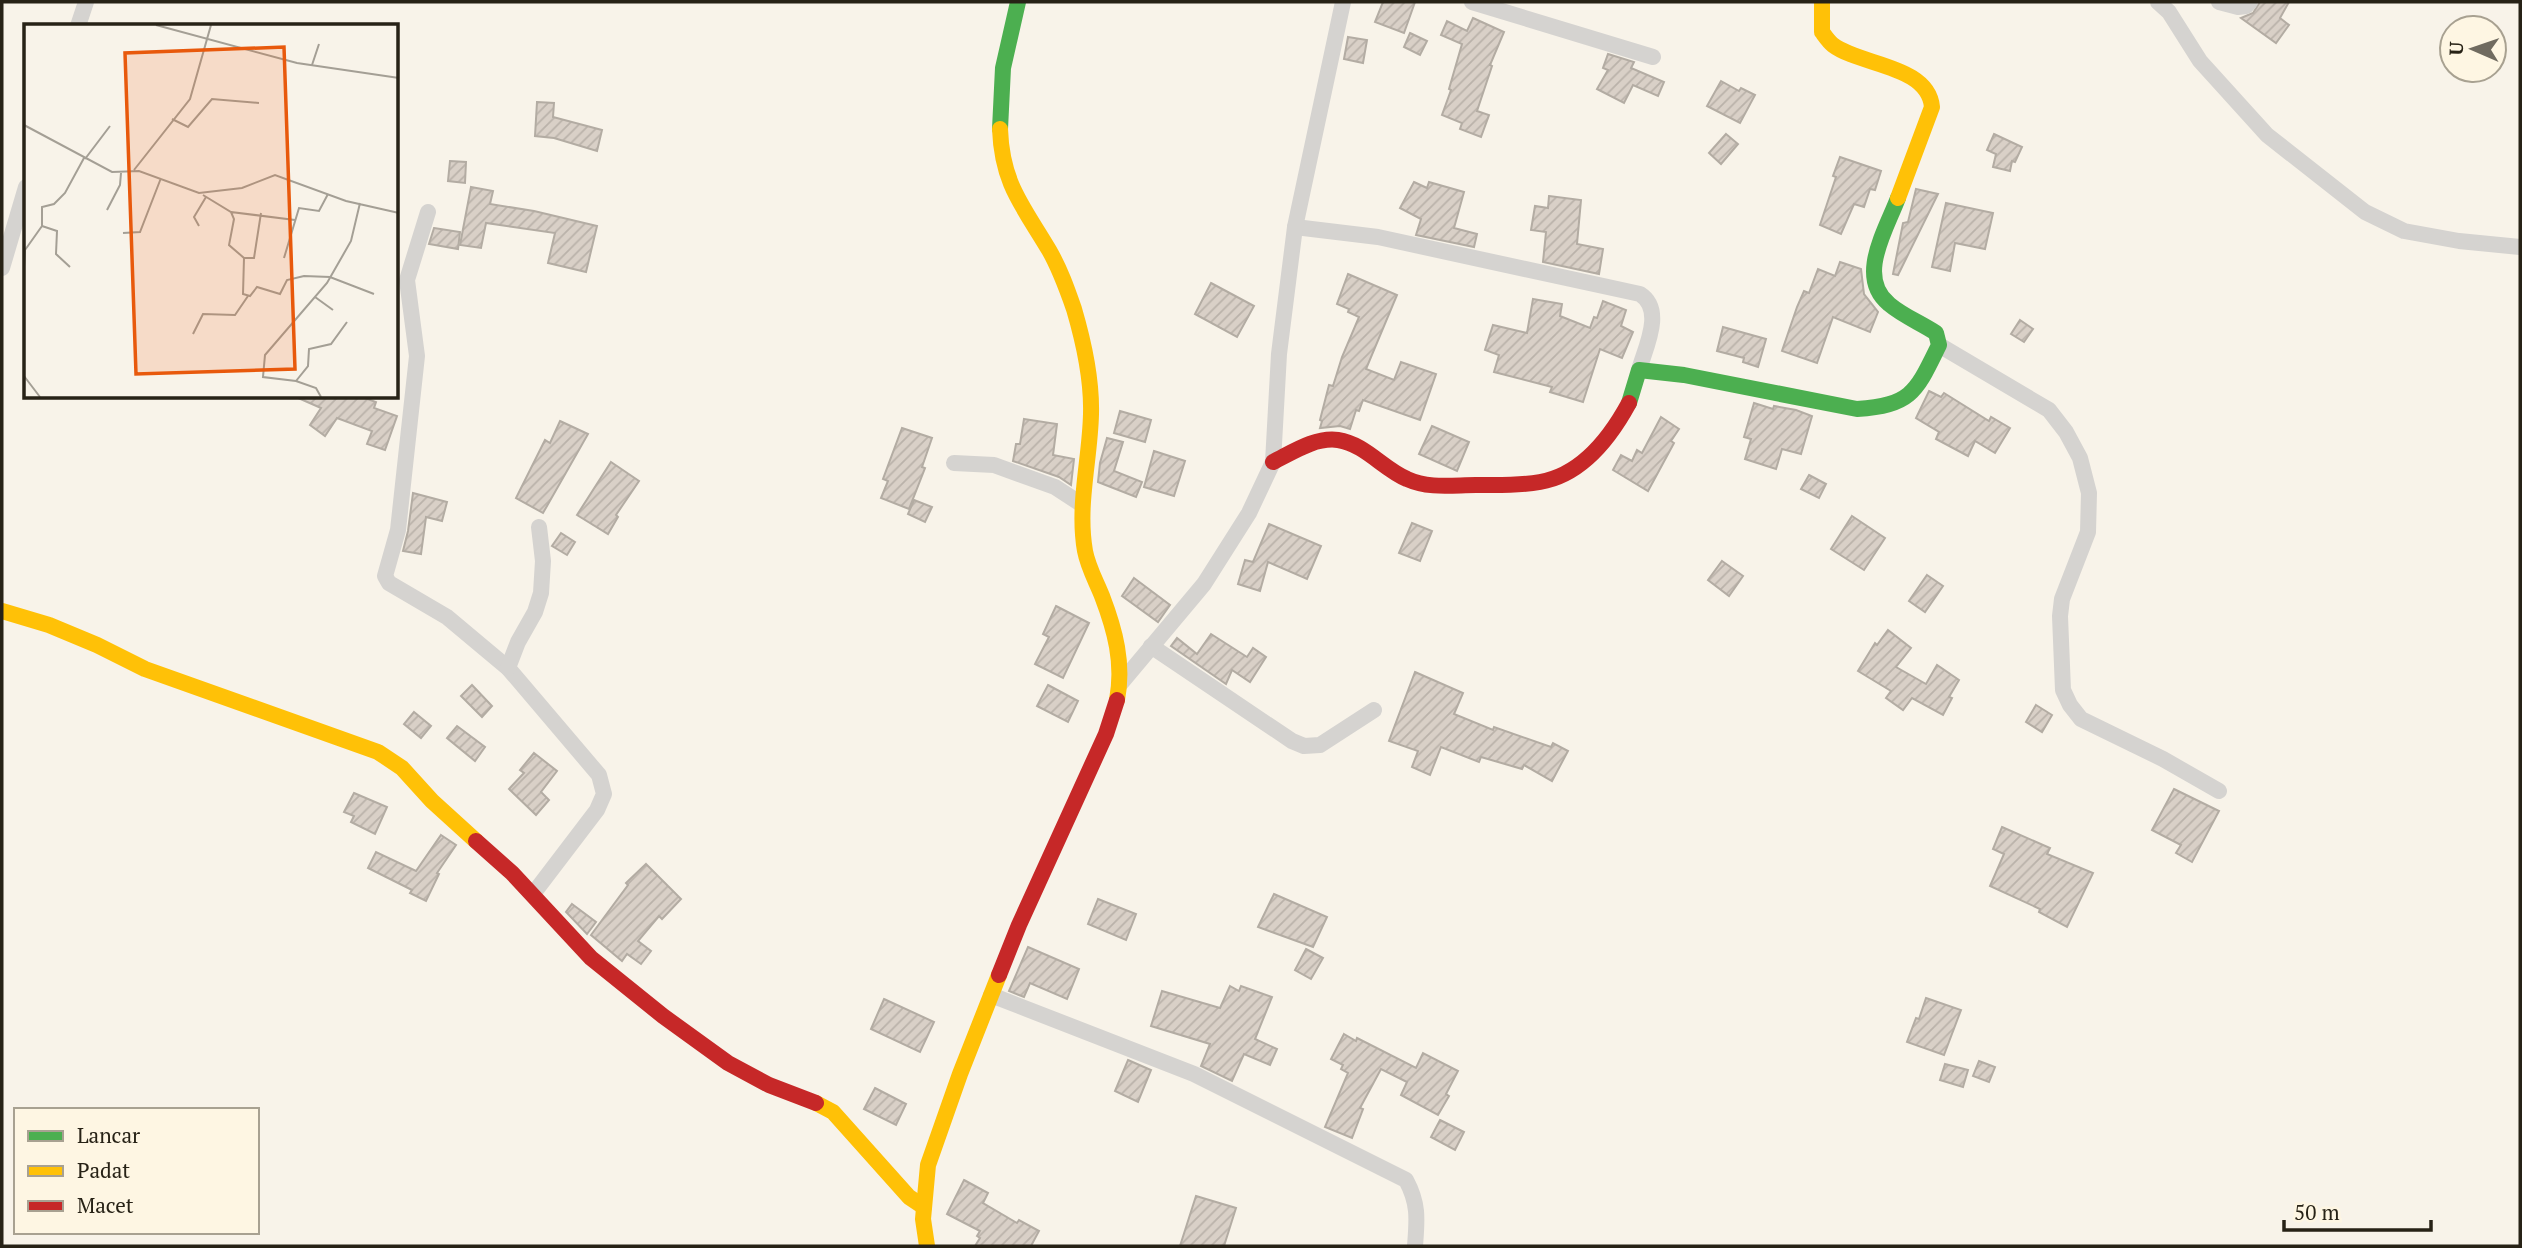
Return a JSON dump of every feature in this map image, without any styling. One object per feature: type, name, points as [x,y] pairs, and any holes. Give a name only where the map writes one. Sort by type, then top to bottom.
[{"type":"street","points":[[79,24],[86,2]]},
{"type":"street","points":[[927,1246],[924,1207],[928,1165],[991,995],[1060,832],[1118,706],[1121,683],[1120,654],[1086,555],[1081,503],[1092,396],[1088,368],[1067,288],[1050,252],[1029,221],[1009,182],[999,141],[998,106],[1018,2]]},
{"type":"street","points":[[1121,683],[1204,584],[1249,513],[1273,462],[1279,354],[1295,227],[1343,2]]},
{"type":"street","points":[[1472,2],[1653,57]]},
{"type":"street","points":[[1639,370],[1685,375],[1857,409],[1886,407],[1918,386],[1939,345],[1936,333],[1880,298],[1874,289],[1872,275],[1874,263],[1932,107],[1931,95],[1925,86],[1916,80],[1833,45],[1822,32],[1822,2]]},
{"type":"street","points":[[2158,2],[2169,12],[2200,61],[2267,135],[2365,212],[2404,232],[2459,242],[2520,247]]},
{"type":"street","points":[[2219,2],[2238,7],[2246,6],[2250,2]]},
{"type":"street","points":[[2,268],[24,194]]},
{"type":"street","points":[[428,212],[407,280],[417,356],[398,530],[385,576],[389,583],[447,617],[508,668],[599,775],[604,794],[597,810],[533,894]]},
{"type":"street","points":[[1273,462],[1316,442],[1334,439],[1355,443],[1406,479],[1433,485],[1533,483],[1559,477],[1591,456],[1619,420],[1636,391],[1651,327],[1652,311],[1647,299],[1640,294],[1378,237],[1295,227]]},
{"type":"street","points":[[1939,345],[2049,410],[2066,432],[2080,458],[2089,493],[2088,532],[2062,599],[2060,616],[2063,690],[2070,705],[2081,719],[2163,759],[2219,791]]},
{"type":"street","points":[[954,463],[994,465],[1055,487],[1081,503]]},
{"type":"street","points":[[508,668],[518,642],[535,612],[541,593],[543,561],[539,527]]},
{"type":"street","points":[[2,611],[49,625],[145,669],[378,752],[402,768],[432,801],[533,894],[591,958],[663,1016],[728,1063],[769,1085],[813,1101],[834,1112],[909,1197],[924,1207]]},
{"type":"street","points":[[1152,646],[1292,741],[1304,746],[1320,745],[1374,710]]},
{"type":"street","points":[[991,995],[1194,1074],[1406,1180],[1415,1198],[1415,1246]]},
{"type":"building","points":[[1383,2],[1415,2],[1404,33],[1375,22]]},
{"type":"building","points":[[2260,2],[2289,2],[2280,18],[2289,25],[2276,43],[2241,18],[2253,13]]},
{"type":"building","points":[[1473,18],[1504,32],[1490,65],[1492,66],[1477,111],[1489,115],[1481,137],[1460,129],[1462,123],[1442,115],[1462,44],[1441,35],[1447,21],[1467,31]]},
{"type":"building","points":[[1410,33],[1427,41],[1420,55],[1404,47]]},
{"type":"building","points":[[1348,37],[1367,40],[1363,63],[1344,59]]},
{"type":"building","points":[[1608,54],[1634,62],[1631,68],[1664,82],[1658,96],[1633,85],[1624,103],[1597,89],[1608,70],[1603,68]]},
{"type":"building","points":[[1721,81],[1739,91],[1741,88],[1755,95],[1740,123],[1707,106]]},
{"type":"building","points":[[537,102],[554,103],[553,117],[602,130],[597,151],[554,138],[535,136]]},
{"type":"building","points":[[1726,134],[1738,144],[1721,164],[1709,153]]},
{"type":"building","points":[[1994,134],[2022,147],[2015,162],[2012,161],[2010,171],[1993,167],[1996,154],[1987,150]]},
{"type":"building","points":[[1840,157],[1881,171],[1875,190],[1870,189],[1864,207],[1854,204],[1841,234],[1820,225]]},
{"type":"building","points":[[450,161],[466,162],[465,183],[448,181]]},
{"type":"building","points":[[1414,182],[1427,188],[1429,182],[1464,192],[1454,228],[1477,234],[1474,247],[1416,235],[1421,219],[1400,208]]},
{"type":"building","points":[[471,187],[493,191],[490,204],[597,226],[586,272],[548,263],[555,233],[486,223],[481,248],[460,245]]},
{"type":"building","points":[[1916,189],[1938,194],[1898,275],[1893,274],[1903,223],[1908,222]]},
{"type":"building","points":[[1549,196],[1581,200],[1577,244],[1603,249],[1599,274],[1543,262],[1546,232],[1531,230],[1535,206],[1548,208]]},
{"type":"building","points":[[1946,203],[1993,213],[1985,249],[1955,243],[1950,271],[1932,267]]},
{"type":"building","points":[[434,228],[460,232],[458,249],[429,244]]},
{"type":"building","points":[[1840,262],[1861,269],[1864,294],[1878,312],[1870,332],[1833,317],[1817,363],[1782,351],[1804,291],[1809,293],[1818,269],[1835,276]]},
{"type":"building","points":[[1348,274],[1397,295],[1366,369],[1394,380],[1401,362],[1436,374],[1420,420],[1363,400],[1359,411],[1356,410],[1350,429],[1340,426],[1320,428],[1329,385],[1333,386],[1359,317],[1337,304]]},
{"type":"building","points":[[1211,283],[1254,306],[1237,337],[1195,314]]},
{"type":"building","points":[[1533,299],[1562,304],[1560,316],[1590,328],[1603,301],[1626,310],[1621,326],[1633,332],[1622,358],[1600,349],[1583,402],[1550,392],[1552,387],[1494,372],[1499,355],[1485,350],[1493,325],[1527,333]]},
{"type":"building","points":[[2020,320],[2033,329],[2024,342],[2011,334]]},
{"type":"building","points":[[1723,327],[1766,339],[1758,367],[1743,362],[1744,358],[1717,351]]},
{"type":"building","points":[[1929,391],[1941,397],[1944,393],[1989,421],[1991,417],[2010,428],[1995,453],[1975,441],[1968,456],[1936,439],[1939,432],[1916,418]]},
{"type":"building","points":[[301,399],[368,399],[376,402],[374,408],[397,416],[385,450],[367,444],[372,431],[337,418],[325,436],[310,425],[321,408]]},
{"type":"building","points":[[1754,403],[1773,409],[1774,406],[1796,410],[1812,416],[1801,454],[1782,449],[1776,469],[1745,459],[1751,439],[1744,437]]},
{"type":"building","points":[[1120,411],[1151,420],[1145,442],[1114,433]]},
{"type":"building","points":[[1661,417],[1679,429],[1648,491],[1613,470],[1621,455],[1632,461],[1637,450],[1642,453]]},
{"type":"building","points":[[1024,419],[1057,424],[1053,455],[1074,459],[1071,485],[1059,477],[1013,461],[1016,444],[1020,444]]},
{"type":"building","points":[[560,421],[588,434],[543,513],[516,498],[545,440],[550,443]]},
{"type":"building","points":[[1432,426],[1469,442],[1457,471],[1419,454]]},
{"type":"building","points":[[902,428],[932,438],[922,467],[925,468],[909,509],[881,498],[888,481],[883,479]]},
{"type":"building","points":[[1107,438],[1123,442],[1114,471],[1142,482],[1136,497],[1098,482]]},
{"type":"building","points":[[1154,451],[1185,461],[1174,496],[1144,487]]},
{"type":"building","points":[[611,462],[639,481],[616,515],[618,517],[608,534],[577,515]]},
{"type":"building","points":[[1809,475],[1826,484],[1819,498],[1801,489]]},
{"type":"building","points":[[413,493],[447,502],[442,521],[426,517],[421,554],[403,551]]},
{"type":"building","points":[[914,500],[932,507],[925,522],[908,514]]},
{"type":"building","points":[[1852,516],[1885,538],[1864,570],[1831,549]]},
{"type":"building","points":[[1412,523],[1432,531],[1420,561],[1399,553]]},
{"type":"building","points":[[1269,524],[1321,546],[1307,579],[1268,562],[1260,591],[1238,584],[1245,560],[1253,562]]},
{"type":"building","points":[[561,533],[575,542],[567,555],[552,546]]},
{"type":"building","points":[[1722,561],[1743,576],[1729,596],[1708,580]]},
{"type":"building","points":[[1927,575],[1943,586],[1925,612],[1909,601]]},
{"type":"building","points":[[1134,578],[1170,605],[1158,622],[1122,596]]},
{"type":"building","points":[[1056,606],[1089,623],[1063,678],[1035,664],[1049,637],[1043,634]]},
{"type":"building","points":[[1888,630],[1911,648],[1896,667],[1926,684],[1937,665],[1959,680],[1943,715],[1912,698],[1903,710],[1886,698],[1891,691],[1858,671],[1875,643],[1877,645]]},
{"type":"building","points":[[1211,634],[1247,657],[1253,648],[1266,657],[1250,682],[1232,670],[1226,684],[1171,646],[1177,638],[1197,654]]},
{"type":"building","points":[[1415,672],[1463,693],[1454,714],[1493,730],[1494,727],[1551,747],[1553,743],[1568,751],[1552,781],[1524,765],[1522,769],[1481,757],[1479,762],[1441,747],[1430,775],[1412,767],[1418,751],[1389,741]]},
{"type":"building","points":[[472,685],[492,706],[482,717],[461,696]]},
{"type":"building","points":[[1048,685],[1078,701],[1068,722],[1037,706]]},
{"type":"building","points":[[2036,705],[2052,715],[2042,732],[2026,722]]},
{"type":"building","points":[[414,712],[431,726],[421,738],[404,724]]},
{"type":"building","points":[[457,726],[485,747],[475,761],[447,738]]},
{"type":"building","points":[[534,753],[557,771],[541,792],[549,800],[536,815],[509,789],[524,773],[520,770]]},
{"type":"building","points":[[2174,789],[2219,811],[2192,862],[2176,853],[2181,845],[2152,830]]},
{"type":"building","points":[[354,793],[387,807],[375,834],[351,822],[354,816],[344,812]]},
{"type":"building","points":[[2002,827],[2050,848],[2047,854],[2093,873],[2067,927],[2039,912],[2040,909],[1990,886],[2004,854],[1993,849]]},
{"type":"building","points":[[441,835],[456,845],[437,873],[439,874],[426,901],[410,893],[412,890],[368,868],[376,852],[416,871]]},
{"type":"building","points":[[646,864],[681,899],[662,919],[659,916],[638,941],[651,951],[641,964],[627,954],[622,961],[591,935],[628,885],[626,883]]},
{"type":"building","points":[[1274,894],[1327,917],[1313,947],[1258,927]]},
{"type":"building","points":[[1098,899],[1136,914],[1126,940],[1088,924]]},
{"type":"building","points":[[572,904],[596,922],[587,934],[566,912]]},
{"type":"building","points":[[1028,947],[1079,969],[1067,999],[1030,983],[1024,997],[1009,991]]},
{"type":"building","points":[[1306,949],[1323,958],[1311,979],[1295,970]]},
{"type":"building","points":[[1230,986],[1239,991],[1241,986],[1272,997],[1255,1039],[1277,1049],[1270,1065],[1244,1054],[1232,1081],[1201,1066],[1210,1044],[1151,1026],[1162,991],[1220,1008]]},
{"type":"building","points":[[1926,998],[1961,1010],[1944,1055],[1907,1042]]},
{"type":"building","points":[[884,999],[934,1022],[920,1052],[871,1029]]},
{"type":"building","points":[[1344,1034],[1416,1068],[1423,1053],[1458,1071],[1446,1094],[1449,1096],[1438,1115],[1401,1095],[1407,1082],[1381,1069],[1360,1108],[1363,1109],[1352,1138],[1325,1127],[1348,1073],[1341,1069],[1343,1065],[1331,1059]]},
{"type":"building","points":[[1128,1060],[1151,1070],[1138,1102],[1115,1091]]},
{"type":"building","points":[[1979,1061],[1995,1067],[1989,1082],[1973,1076]]},
{"type":"building","points":[[1945,1064],[1968,1070],[1963,1087],[1940,1080]]},
{"type":"building","points":[[875,1088],[906,1104],[896,1125],[864,1109]]},
{"type":"building","points":[[1440,1120],[1464,1132],[1455,1150],[1431,1137]]},
{"type":"building","points":[[964,1180],[988,1193],[983,1203],[1017,1223],[1019,1220],[1039,1231],[1031,1246],[975,1246],[980,1238],[977,1236],[980,1231],[947,1214]]},
{"type":"building","points":[[1196,1196],[1236,1208],[1224,1246],[1180,1246]]},
{"type":"traffic: fast","points":[[1000,129],[1003,68],[1018,2]]},
{"type":"traffic: fast","points":[[1629,403],[1639,370],[1684,375],[1857,409],[1890,404],[1910,393],[1924,374],[1939,345],[1936,333],[1889,304],[1879,293],[1875,281],[1874,267],[1881,238],[1898,198]]},
{"type":"traffic: slow","points":[[1822,2],[1822,32],[1832,44],[1845,52],[1906,74],[1928,93],[1932,107],[1898,198]]},
{"type":"traffic: slow","points":[[1000,129],[1010,180],[1060,272],[1074,309],[1084,348],[1089,374],[1091,414],[1083,500],[1083,534],[1088,563],[1107,609],[1117,647],[1117,700]]},
{"type":"traffic: slow","points":[[2,611],[49,625],[145,669],[378,752],[402,768],[432,801],[476,841]]},
{"type":"traffic: slow","points":[[927,1246],[923,1219],[928,1165],[999,975]]},
{"type":"traffic: slow","points":[[816,1103],[833,1112],[909,1197],[924,1207]]},
{"type":"traffic: jam","points":[[1273,462],[1313,443],[1338,440],[1357,446],[1398,475],[1424,484],[1508,485],[1540,482],[1569,472],[1593,453],[1613,429],[1629,403]]},
{"type":"traffic: jam","points":[[999,975],[1106,734],[1117,700]]},
{"type":"traffic: jam","points":[[476,841],[512,873],[591,958],[663,1016],[728,1063],[769,1085],[816,1103]]}]
